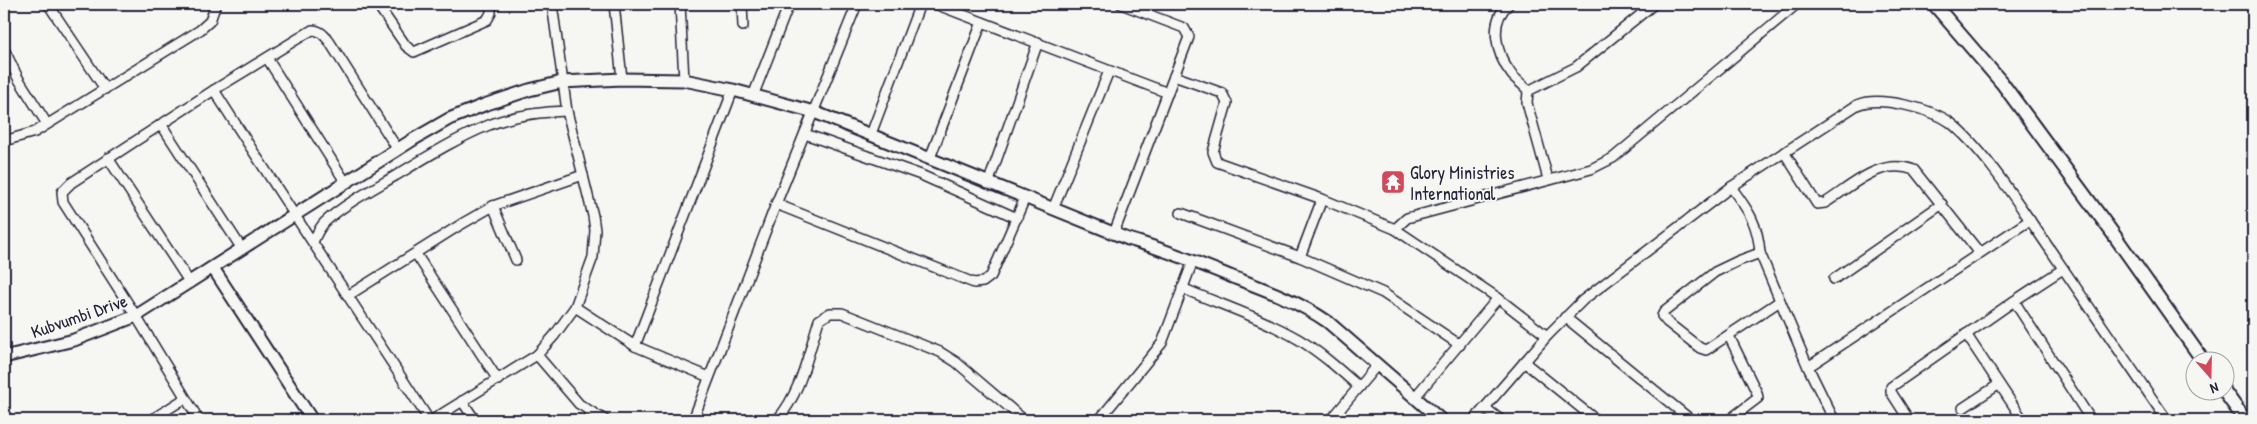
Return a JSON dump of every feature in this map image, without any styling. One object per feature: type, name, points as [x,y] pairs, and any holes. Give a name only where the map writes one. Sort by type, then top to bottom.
[{"type":"main road","points":[[1934,4],[2002,83],[2197,352]]},
{"type":"main road","points":[[2232,402],[2245,420]]},
{"type":"street","points":[[48,4],[105,89]]},
{"type":"street","points":[[4,141],[26,136],[200,30],[210,21],[216,4]]},
{"type":"street","points":[[377,4],[406,46],[414,52],[487,20],[491,13],[491,4]]},
{"type":"street","points":[[214,90],[294,217],[349,295],[430,420],[537,355],[576,307],[593,257],[595,242],[594,216],[567,111],[552,4]]},
{"type":"street","points":[[614,4],[622,78]]},
{"type":"street","points":[[680,4],[684,80]]},
{"type":"street","points":[[742,4],[744,26]]},
{"type":"street","points":[[754,96],[789,4]]},
{"type":"street","points":[[695,420],[776,204],[857,4]]},
{"type":"street","points":[[871,134],[920,4]]},
{"type":"street","points":[[935,4],[1168,93]]},
{"type":"street","points":[[1114,233],[1189,37],[1188,32],[1184,28],[1122,4]]},
{"type":"street","points":[[1509,4],[1498,16],[1496,26],[1498,42],[1503,59],[1512,75],[1528,91],[1527,103],[1548,179]]},
{"type":"street","points":[[1528,91],[1576,67],[1654,4]]},
{"type":"street","points":[[1395,229],[1408,218],[1591,169],[1613,158],[1797,4]]},
{"type":"street","points":[[930,158],[982,22]]},
{"type":"street","points":[[199,420],[184,399],[136,316],[61,196],[62,192],[70,183],[160,124],[303,34],[317,30],[322,33],[398,150]]},
{"type":"street","points":[[988,184],[1038,42]]},
{"type":"street","points":[[4,49],[18,78],[47,124]]},
{"type":"street","points":[[267,58],[346,183]]},
{"type":"street","points":[[1053,209],[1108,71]]},
{"type":"street","points":[[1174,76],[1222,93],[1226,99],[1227,103],[1213,152],[1217,162],[1322,199],[1395,229],[1498,298],[1547,336]]},
{"type":"street","name":"Kubvumbi Drive","points":[[4,356],[74,340],[136,316],[398,150],[458,116],[529,90],[562,82],[622,78],[684,80],[732,90],[814,112],[930,158],[988,184],[1114,233],[1193,261],[1309,308],[1440,420]]},
{"type":"street","points":[[635,346],[732,90]]},
{"type":"street","points":[[1474,420],[1565,317],[1648,248],[1731,187],[1862,102],[1884,102],[1924,110],[1944,118],[1960,130],[2030,220],[2167,420]]},
{"type":"street","points":[[313,242],[318,229],[326,221],[372,190],[457,140],[490,125],[513,118],[542,112],[567,111]]},
{"type":"street","points":[[160,124],[242,249]]},
{"type":"street","points":[[805,134],[921,175],[1017,218]]},
{"type":"street","points":[[1784,152],[1817,204],[1826,203],[1875,170],[1898,166],[1914,170],[1979,252]]},
{"type":"street","points":[[108,158],[190,283]]},
{"type":"street","points":[[349,295],[493,206],[582,175]]},
{"type":"street","points":[[1731,187],[1754,219],[1759,238],[1760,253],[1808,367],[1834,420]]},
{"type":"street","points":[[776,204],[974,283],[983,282],[991,276],[1025,198]]},
{"type":"street","points":[[1300,257],[1322,199]]},
{"type":"street","points":[[1834,279],[1942,204]]},
{"type":"street","points":[[493,206],[516,260]]},
{"type":"street","points":[[1181,213],[1300,257],[1383,293],[1460,345]]},
{"type":"street","points":[[1808,367],[2030,220]]},
{"type":"street","points":[[1760,253],[1715,272],[1662,314],[1666,322],[1704,350],[1730,336],[1780,301]]},
{"type":"street","points":[[416,254],[498,380]]},
{"type":"street","points":[[1099,420],[1162,343],[1193,261]]},
{"type":"street","points":[[213,268],[312,420]]},
{"type":"street","points":[[1909,420],[1891,392],[1892,387],[1966,334],[2063,269]]},
{"type":"street","points":[[1182,288],[1272,326],[1300,340],[1324,357],[1358,387]]},
{"type":"street","points":[[1415,397],[1498,298]]},
{"type":"street","points":[[2014,301],[2091,420]]},
{"type":"street","points":[[576,307],[635,346],[710,377]]},
{"type":"street","points":[[777,420],[794,396],[819,320],[830,313],[842,313],[940,352],[956,362],[1024,420]]},
{"type":"street","points":[[1565,317],[1691,420]]},
{"type":"street","points":[[1966,334],[1998,385],[2023,420]]},
{"type":"street","points":[[1730,336],[1758,398],[1730,420]]},
{"type":"street","points":[[537,355],[579,404],[605,420]]},
{"type":"street","points":[[1524,362],[1596,420]]},
{"type":"street","points":[[1331,420],[1377,365]]},
{"type":"street","points":[[1963,408],[1998,385]]},
{"type":"street","points":[[151,420],[184,399]]},
{"type":"street","points":[[462,401],[474,420]]},
{"type":"street","points":[[1485,408],[1500,420]]},
{"type":"place","name":"Glory Ministries International","points":[[1393,182]]}]
